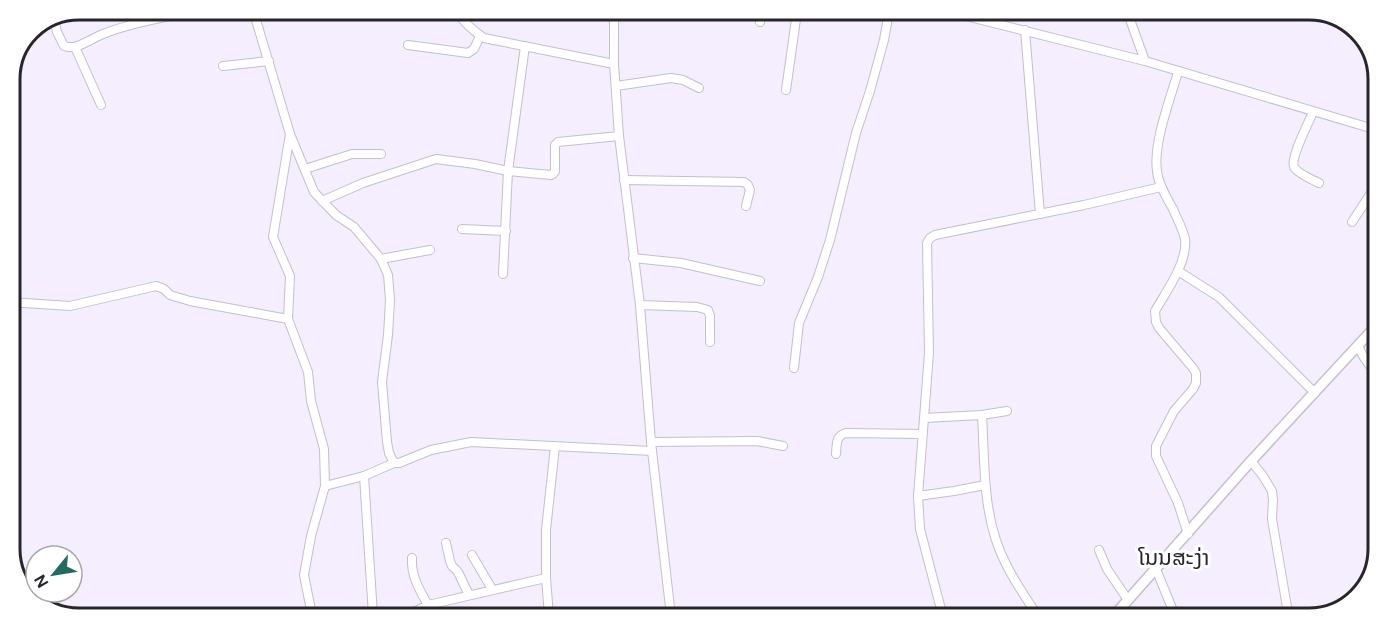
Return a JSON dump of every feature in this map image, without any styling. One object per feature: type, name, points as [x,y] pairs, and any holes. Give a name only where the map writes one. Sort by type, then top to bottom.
[{"type":"main road","points":[[1121,608],[1251,461],[1368,335]]},
{"type":"street","points":[[55,24],[64,46],[68,48],[116,29],[153,20]]},
{"type":"street","points":[[256,20],[290,134],[314,192],[336,215],[354,227],[381,259],[388,274],[390,300],[382,382],[387,442],[394,463]]},
{"type":"street","points":[[463,20],[484,38],[615,64]]},
{"type":"street","points":[[614,20],[619,136],[640,305],[651,442],[669,608]]},
{"type":"street","points":[[786,90],[796,20]]},
{"type":"street","points":[[794,368],[799,323],[830,240],[856,133],[870,91],[888,20]]},
{"type":"street","points":[[983,20],[1145,61],[1367,127]]},
{"type":"street","points":[[1130,20],[1145,61]]},
{"type":"street","points":[[1025,30],[1040,214]]},
{"type":"street","points":[[408,45],[468,53],[474,49],[480,36]]},
{"type":"street","points":[[503,274],[508,171],[525,46]]},
{"type":"street","points":[[75,47],[101,105]]},
{"type":"street","points":[[223,66],[269,61]]},
{"type":"street","points":[[1178,72],[1157,146],[1156,171],[1161,187],[1182,228],[1185,249],[1178,271],[1155,311],[1155,316],[1159,328],[1194,368],[1197,378],[1193,389],[1168,421],[1157,441],[1156,451],[1158,461],[1178,503],[1188,534]]},
{"type":"street","points":[[616,86],[671,78],[683,80],[699,88]]},
{"type":"street","points":[[1313,112],[1295,155],[1294,166],[1296,170],[1319,183]]},
{"type":"street","points":[[290,134],[273,237],[290,276],[288,319],[308,372],[311,400],[324,449],[324,486],[304,575],[311,608]]},
{"type":"street","points":[[321,201],[363,183],[436,159],[508,171],[551,175],[555,171],[555,145],[558,142],[619,136]]},
{"type":"street","points":[[305,169],[352,154],[381,154]]},
{"type":"street","points":[[624,180],[744,182],[750,190],[746,206]]},
{"type":"street","points":[[940,608],[920,529],[918,496],[929,353],[927,243],[935,235],[1161,187]]},
{"type":"street","points":[[1352,222],[1367,199]]},
{"type":"street","points":[[462,230],[506,231]]},
{"type":"street","points":[[381,259],[430,250]]},
{"type":"street","points":[[633,258],[681,263],[760,281]]},
{"type":"street","points":[[1178,271],[1219,297],[1315,393]]},
{"type":"street","points":[[20,303],[70,306],[156,286],[164,289],[170,295],[190,301],[288,319]]},
{"type":"street","points":[[640,305],[697,307],[708,310],[710,342]]},
{"type":"street","points":[[1358,346],[1368,362]]},
{"type":"street","points":[[924,418],[982,415],[1008,411]]},
{"type":"street","points":[[982,415],[988,512],[1006,566],[1033,608]]},
{"type":"street","points":[[836,454],[837,439],[846,433],[922,434]]},
{"type":"street","points":[[651,442],[757,441],[783,446]]},
{"type":"street","points":[[324,486],[364,476],[431,450],[471,442],[652,452]]},
{"type":"street","points":[[548,608],[546,530],[555,446]]},
{"type":"street","points":[[1251,461],[1272,491],[1272,519],[1287,608]]},
{"type":"street","points":[[364,476],[373,608]]},
{"type":"street","points":[[918,496],[985,484]]},
{"type":"street","points":[[446,543],[452,566],[458,572],[468,595]]},
{"type":"street","points":[[1099,550],[1107,569],[1128,600]]},
{"type":"street","points":[[472,555],[492,590]]},
{"type":"street","points":[[412,558],[415,581],[428,605]]},
{"type":"street","points":[[1156,569],[1172,608]]},
{"type":"street","points":[[422,608],[468,595],[546,578]]},
{"type":"district","name":"ໂນນສະງ່າ","points":[[1174,557]]}]
